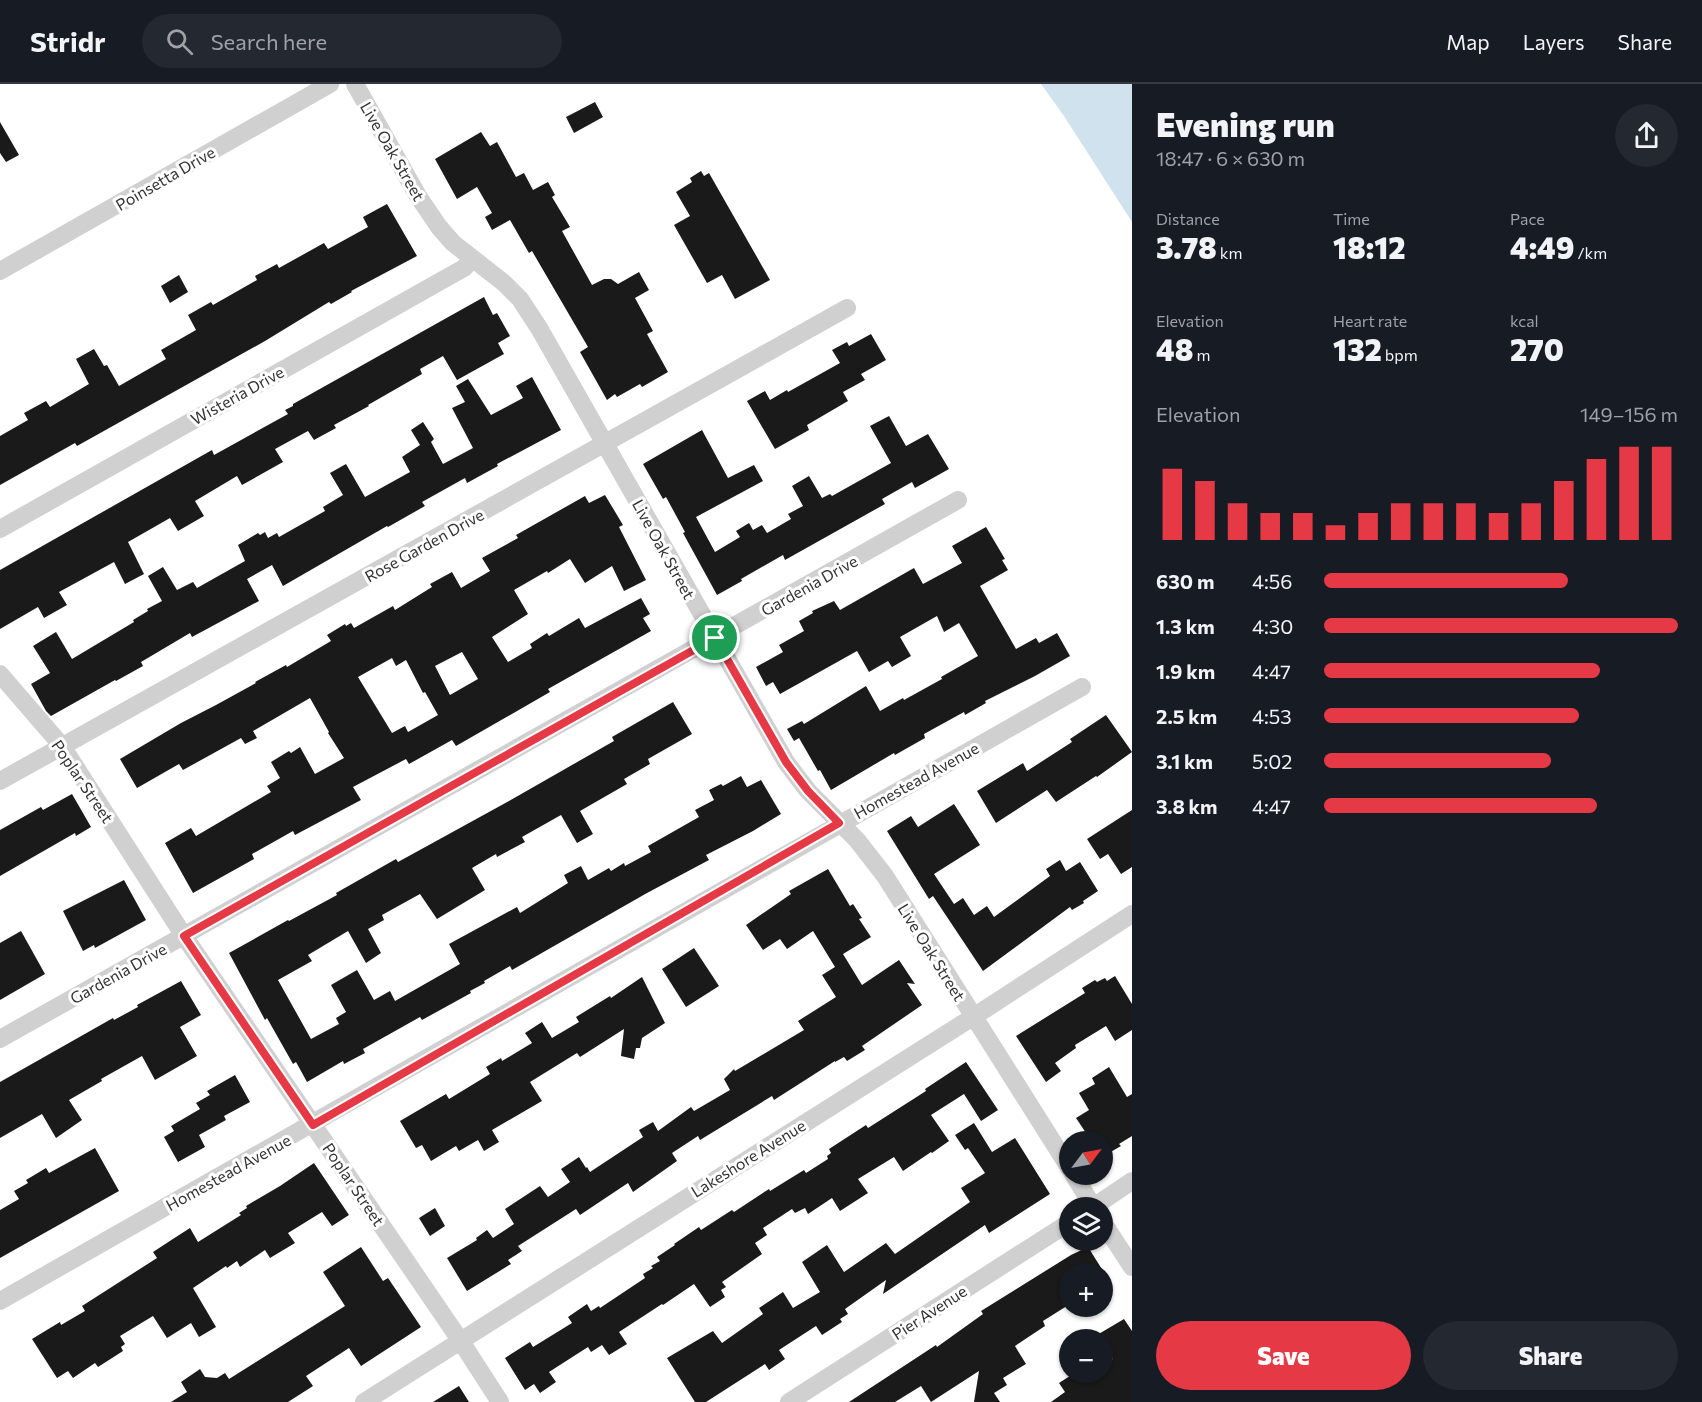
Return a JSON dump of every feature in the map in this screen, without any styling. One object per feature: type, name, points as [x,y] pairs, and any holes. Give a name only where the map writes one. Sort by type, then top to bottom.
[{"type":"street","name":"Poinsetta Drive","points":[[0,271],[330,84]]},
{"type":"street","name":"Live Oak Street","points":[[355,84],[434,220],[453,243],[504,283],[520,299],[539,328],[786,762],[808,791],[857,840],[885,876],[1059,1152]]},
{"type":"street","name":"Wisteria Drive","points":[[0,529],[464,268],[472,260]]},
{"type":"street","name":"Rose Garden Drive","points":[[0,781],[847,308]]},
{"type":"street","name":"Gardenia Drive","points":[[0,1039],[958,501]]},
{"type":"street","name":"Poplar Street","points":[[0,674],[62,746],[184,936],[500,1402]]},
{"type":"street","name":"Homestead Avenue","points":[[0,1301],[1082,687]]},
{"type":"street","name":"Lakeshore Avenue","points":[[364,1402],[1132,914]]},
{"type":"street","points":[[1112,1197],[1132,1181]]},
{"type":"street","name":"Pier Avenue","points":[[789,1402],[1059,1229]]},
{"type":"street","points":[[1113,1238],[1132,1267]]},
{"type":"water","points":[[1041,84],[1132,84],[1132,222],[1064,116]]},
{"type":"building","points":[[595,102],[603,117],[574,133],[566,117]]},
{"type":"building","points":[[0,122],[19,155],[6,162],[0,153]]},
{"type":"building","points":[[481,132],[490,146],[497,142],[516,177],[524,173],[533,190],[548,182],[555,195],[552,197],[570,227],[562,231],[592,285],[604,279],[611,279],[618,284],[639,272],[649,290],[635,298],[653,331],[647,334],[668,372],[642,387],[640,384],[617,397],[615,394],[607,400],[580,352],[588,347],[532,251],[529,253],[510,220],[492,230],[485,217],[492,213],[477,187],[457,199],[435,159]]},
{"type":"building","points":[[701,171],[704,176],[709,173],[770,280],[735,299],[722,275],[707,283],[674,225],[690,216],[676,192],[692,182],[690,178]]},
{"type":"building","points":[[387,204],[417,256],[331,304],[329,302],[265,341],[77,446],[75,443],[0,485],[0,436],[28,420],[24,413],[46,401],[50,407],[89,384],[76,359],[94,349],[104,366],[107,365],[119,386],[166,359],[161,350],[196,330],[188,315],[211,302],[213,305],[257,280],[255,276],[277,264],[279,268],[324,243],[328,249],[368,227],[363,217]]},
{"type":"building","points":[[179,275],[188,292],[170,303],[161,286]]},
{"type":"building","points":[[484,297],[493,315],[497,313],[510,336],[498,343],[504,354],[457,380],[443,356],[420,369],[422,374],[334,425],[336,428],[314,440],[308,431],[275,449],[283,462],[242,485],[237,476],[195,501],[204,516],[178,531],[170,518],[128,542],[144,574],[125,584],[114,562],[59,592],[67,605],[44,618],[38,607],[0,629],[0,570],[212,450],[214,455],[288,414],[285,410],[293,404]]},
{"type":"building","points":[[871,334],[886,360],[861,374],[865,380],[843,392],[848,401],[807,425],[809,430],[775,449],[747,401],[765,391],[770,400],[787,390],[788,392],[840,363],[832,350],[847,342],[849,346]]},
{"type":"building","points":[[532,377],[561,430],[497,464],[498,466],[467,483],[465,478],[422,502],[425,506],[283,586],[272,565],[247,579],[259,601],[192,637],[190,633],[141,662],[143,666],[51,716],[46,711],[31,684],[50,673],[33,646],[56,632],[72,659],[134,622],[133,620],[148,611],[147,609],[162,601],[148,576],[163,567],[177,590],[193,582],[197,588],[245,561],[238,545],[258,533],[260,535],[265,532],[268,538],[277,533],[279,537],[325,511],[323,507],[343,495],[330,473],[346,464],[365,497],[410,472],[402,457],[420,445],[411,430],[423,422],[434,439],[431,442],[443,464],[473,448],[452,408],[465,402],[456,386],[468,379],[491,415],[523,398],[516,386]]},
{"type":"building","points":[[889,416],[906,446],[928,434],[949,469],[915,488],[912,482],[882,499],[885,504],[785,560],[783,555],[717,595],[666,497],[663,499],[643,464],[702,430],[728,478],[754,465],[763,481],[696,517],[715,552],[740,537],[736,531],[749,523],[753,530],[762,525],[767,533],[791,519],[788,514],[803,506],[792,486],[809,476],[822,498],[830,494],[832,496],[891,463],[870,426]]},
{"type":"building","points":[[605,495],[623,525],[619,527],[646,580],[624,591],[612,566],[585,583],[570,559],[514,590],[528,614],[492,637],[508,662],[532,648],[530,644],[547,633],[549,636],[579,618],[585,628],[641,598],[650,614],[643,618],[651,631],[548,689],[550,692],[456,746],[452,740],[409,764],[406,759],[353,787],[361,800],[295,835],[293,831],[252,854],[254,859],[193,893],[165,843],[191,828],[196,836],[271,792],[267,786],[280,778],[271,762],[289,751],[291,753],[300,747],[315,774],[344,758],[310,698],[253,731],[257,738],[245,744],[241,738],[183,770],[179,764],[137,788],[120,759],[331,641],[327,635],[345,624],[346,626],[351,623],[354,628],[393,606],[395,610],[432,587],[430,584],[452,572],[461,588],[490,571],[482,558],[518,538],[516,535],[585,496],[589,503]],"holes":[[[462,652],[478,679],[450,695],[435,666]],[[392,658],[396,666],[406,660],[423,693],[425,692],[438,715],[408,732],[405,726],[392,733],[358,677]]]},
{"type":"building","points":[[986,527],[1005,559],[1002,560],[1008,570],[980,586],[1016,649],[1036,638],[1039,643],[1057,633],[1070,656],[985,701],[986,703],[965,715],[964,712],[924,734],[925,738],[895,755],[894,753],[831,790],[799,738],[794,741],[787,729],[802,721],[804,724],[866,686],[880,711],[942,679],[941,677],[978,656],[959,623],[944,632],[937,616],[900,637],[911,656],[892,667],[888,661],[869,672],[857,651],[780,694],[773,682],[766,686],[756,667],[783,652],[779,645],[804,631],[799,621],[813,613],[812,611],[834,601],[840,610],[914,568],[923,584],[962,563],[952,546]]},
{"type":"building","points":[[673,702],[692,734],[648,759],[650,764],[624,779],[627,784],[580,811],[593,834],[577,843],[561,815],[522,837],[525,842],[497,857],[496,854],[472,868],[485,890],[437,919],[420,894],[382,915],[384,920],[368,929],[381,953],[366,963],[348,931],[308,955],[312,961],[278,980],[311,1039],[339,1024],[336,1018],[346,1012],[331,985],[357,970],[374,1000],[390,991],[395,1001],[460,964],[449,944],[517,907],[520,913],[568,883],[564,875],[581,866],[588,880],[609,868],[611,871],[624,863],[625,866],[651,852],[648,846],[699,817],[695,810],[714,800],[709,790],[721,784],[723,786],[741,776],[747,787],[761,780],[781,814],[706,855],[709,860],[512,970],[510,966],[484,981],[485,983],[470,991],[471,993],[422,1020],[420,1017],[363,1049],[365,1053],[344,1064],[343,1061],[307,1082],[296,1062],[293,1064],[267,1018],[265,1020],[229,953],[337,895],[336,893],[396,859],[398,862],[509,801],[614,741],[612,737]]},
{"type":"building","points":[[1106,715],[1132,752],[1056,802],[1047,790],[996,823],[977,791],[1023,763],[1027,771],[1072,742],[1070,739]]},
{"type":"building","points":[[72,794],[91,827],[76,836],[75,833],[0,876],[0,830],[41,807],[43,810]]},
{"type":"building","points":[[954,804],[980,845],[934,874],[954,904],[963,898],[974,915],[987,906],[994,917],[1050,876],[1046,869],[1060,860],[1066,871],[1080,862],[1098,891],[1072,910],[1070,907],[983,971],[933,896],[929,899],[887,831],[911,816],[918,827]]},
{"type":"building","points":[[1132,810],[1132,867],[1121,874],[1108,854],[1100,859],[1087,839]]},
{"type":"building","points":[[828,869],[850,906],[853,904],[862,918],[859,919],[871,937],[843,954],[862,985],[899,960],[915,984],[907,983],[922,1005],[862,1046],[865,1050],[847,1061],[844,1057],[835,1061],[774,1100],[772,1096],[700,1140],[698,1136],[672,1153],[677,1161],[633,1192],[628,1183],[580,1215],[576,1209],[518,1246],[522,1251],[508,1260],[511,1264],[467,1291],[447,1258],[477,1240],[476,1238],[487,1230],[493,1238],[514,1224],[505,1209],[540,1186],[548,1197],[570,1182],[561,1169],[579,1157],[590,1172],[643,1137],[639,1130],[653,1122],[658,1131],[691,1107],[694,1111],[730,1090],[724,1079],[734,1069],[735,1071],[804,1030],[798,1021],[836,997],[822,975],[835,967],[813,931],[787,949],[780,939],[763,950],[746,925],[791,894],[789,891]]},
{"type":"building","points":[[124,880],[146,920],[95,948],[94,945],[83,951],[63,911]]},
{"type":"building","points":[[21,931],[45,974],[0,1000],[0,943]]},
{"type":"building","points":[[694,948],[719,986],[686,1007],[662,969]]},
{"type":"building","points":[[1115,976],[1132,1004],[1132,1030],[1115,1041],[1106,1026],[1075,1045],[1076,1048],[1055,1063],[1061,1071],[1046,1082],[1016,1036],[1085,993],[1082,988],[1095,980],[1097,982],[1105,978],[1107,981]]},
{"type":"building","points":[[642,977],[665,1023],[642,1038],[640,1048],[636,1048],[634,1059],[621,1056],[624,1029],[580,1057],[577,1053],[530,1082],[542,1101],[492,1130],[499,1142],[484,1151],[478,1140],[459,1151],[456,1146],[431,1161],[422,1145],[416,1148],[400,1121],[446,1094],[449,1099],[490,1074],[486,1067],[501,1058],[502,1061],[532,1043],[525,1033],[542,1022],[552,1038],[579,1022],[576,1017],[610,996],[611,998]]},
{"type":"building","points":[[181,981],[201,1015],[180,1027],[197,1056],[155,1080],[142,1056],[101,1079],[102,1081],[69,1100],[82,1120],[56,1138],[42,1114],[0,1138],[0,1082]]},
{"type":"building","points":[[966,1062],[998,1110],[981,1121],[964,1094],[931,1115],[949,1141],[932,1153],[903,1171],[894,1157],[858,1179],[868,1193],[840,1211],[832,1198],[808,1214],[805,1208],[795,1213],[792,1209],[763,1228],[767,1235],[755,1243],[762,1254],[722,1282],[726,1287],[721,1290],[725,1297],[710,1307],[694,1284],[619,1332],[627,1344],[609,1355],[602,1345],[591,1352],[588,1347],[549,1372],[556,1382],[540,1393],[534,1384],[525,1390],[505,1358],[530,1342],[533,1347],[572,1323],[568,1317],[587,1304],[591,1311],[599,1306],[600,1308],[645,1278],[643,1274],[660,1261],[657,1257],[699,1227],[701,1230],[804,1170],[806,1173],[828,1159],[827,1156],[831,1153],[829,1149],[866,1125],[868,1128]]},
{"type":"building","points":[[1109,1067],[1127,1097],[1132,1094],[1132,1136],[1113,1151],[1113,1131],[1085,1131],[1076,1118],[1089,1110],[1079,1093],[1095,1084],[1092,1078]]},
{"type":"building","points":[[235,1075],[250,1102],[224,1116],[226,1120],[199,1135],[205,1147],[178,1162],[164,1137],[174,1131],[171,1126],[200,1109],[196,1103],[210,1095],[207,1091]]},
{"type":"building","points":[[974,1123],[992,1152],[1015,1138],[1050,1194],[989,1233],[985,1225],[883,1294],[886,1280],[845,1309],[848,1314],[840,1319],[842,1322],[822,1335],[816,1326],[779,1350],[785,1359],[769,1370],[765,1364],[706,1402],[695,1402],[667,1358],[713,1331],[722,1343],[763,1314],[759,1308],[783,1292],[793,1308],[820,1292],[802,1262],[827,1245],[844,1272],[886,1243],[895,1254],[970,1202],[961,1188],[985,1173],[968,1148],[965,1150],[955,1135]]},
{"type":"building","points":[[95,1148],[119,1191],[0,1258],[0,1210],[19,1199],[14,1191],[28,1183],[26,1180],[46,1168],[49,1173]]},
{"type":"building","points":[[314,1163],[349,1215],[332,1226],[322,1212],[288,1233],[295,1243],[270,1258],[265,1250],[240,1267],[237,1261],[227,1268],[226,1266],[193,1288],[216,1327],[199,1337],[191,1323],[167,1338],[153,1316],[120,1336],[125,1344],[121,1347],[123,1351],[98,1367],[95,1363],[73,1378],[68,1371],[57,1378],[32,1339],[60,1322],[61,1325],[85,1311],[82,1306],[157,1258],[153,1252],[190,1228],[198,1242],[241,1215],[239,1213],[247,1208],[246,1206]]},
{"type":"building","points":[[435,1208],[445,1226],[430,1236],[419,1218]]},
{"type":"building","points":[[361,1247],[383,1281],[388,1278],[421,1327],[361,1366],[349,1348],[306,1376],[313,1386],[288,1402],[171,1402],[187,1392],[181,1382],[200,1369],[205,1377],[217,1378],[225,1373],[229,1379],[345,1306],[323,1272]]},
{"type":"building","points":[[1080,1251],[1091,1251],[1098,1263],[1059,1263],[1059,1311],[1043,1321],[1045,1326],[1015,1346],[1026,1364],[1003,1378],[1007,1385],[994,1393],[1000,1402],[974,1402],[979,1371],[931,1402],[921,1386],[895,1402],[849,1402],[936,1345],[937,1347],[983,1314],[981,1311],[1071,1255]]},
{"type":"building","points":[[1124,1319],[1132,1331],[1132,1402],[1051,1402],[1065,1392],[1059,1383],[1113,1383],[1113,1329],[1107,1329]]},
{"type":"building","points":[[459,1386],[469,1402],[433,1402]]},
{"type":"route","points":[[715,638],[786,762],[808,791],[839,823],[313,1125],[184,936],[715,638]]}]
